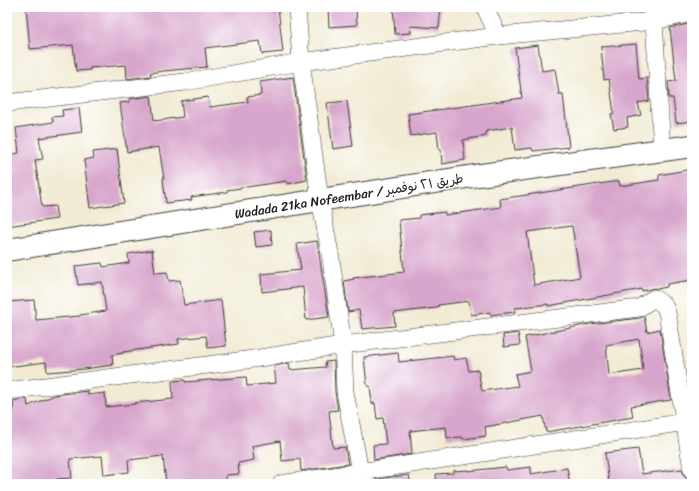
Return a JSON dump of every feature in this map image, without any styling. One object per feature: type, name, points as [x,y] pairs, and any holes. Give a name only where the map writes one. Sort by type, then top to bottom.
[{"type":"street","points":[[297,7],[301,62],[320,200],[331,259],[343,345],[345,392],[360,478]]},
{"type":"street","points":[[485,7],[498,36]]},
{"type":"street","points":[[7,103],[185,82],[301,62],[652,14],[692,13]]},
{"type":"street","points":[[652,14],[662,150]]},
{"type":"street","name":"Wadada 21ka Nofeembar / طريق ٢١ نوفمبر","points":[[7,250],[480,175],[692,146]]},
{"type":"street","points":[[7,391],[246,360],[343,345],[639,308],[654,298],[664,305],[667,312],[688,422],[692,470]]},
{"type":"street","points":[[281,484],[360,478],[688,422]]},
{"type":"building","points":[[26,7],[278,7],[283,52],[262,54],[260,41],[205,48],[207,67],[163,71],[150,73],[151,76],[127,79],[126,65],[90,68],[90,70],[76,71],[73,45],[30,49]]},
{"type":"building","points":[[328,7],[356,7],[357,25],[329,27]]},
{"type":"building","points":[[393,7],[441,7],[439,28],[410,26],[411,33],[395,34]]},
{"type":"building","points":[[692,23],[692,121],[676,123],[673,98],[669,98],[668,82],[676,81],[670,28]]},
{"type":"building","points":[[636,44],[639,79],[647,78],[649,101],[638,103],[641,115],[627,118],[628,127],[614,129],[611,114],[614,113],[609,79],[604,80],[601,47]]},
{"type":"building","points":[[538,45],[542,71],[555,69],[559,94],[563,94],[569,147],[533,151],[532,148],[515,150],[512,127],[486,131],[486,136],[463,140],[465,160],[442,164],[437,132],[411,136],[408,114],[522,98],[515,48]]},
{"type":"building","points":[[293,77],[307,180],[287,184],[287,181],[227,190],[227,192],[191,197],[192,200],[166,203],[159,147],[127,152],[120,103],[129,102],[129,99],[151,96],[154,121],[183,117],[181,101],[208,97],[210,107],[248,102],[247,97],[261,95],[260,82]]},
{"type":"building","points":[[347,101],[353,146],[333,149],[327,103]]},
{"type":"building","points":[[79,108],[82,132],[39,138],[43,159],[35,160],[42,207],[55,206],[57,219],[7,226],[7,155],[19,153],[16,128],[53,122],[52,117],[63,116],[62,110]]},
{"type":"building","points":[[117,149],[124,203],[90,208],[84,160],[94,158],[93,152]]},
{"type":"building","points":[[692,169],[692,280],[667,284],[667,287],[657,289],[654,288],[642,291],[642,289],[548,306],[548,304],[515,308],[515,312],[490,315],[490,312],[471,315],[469,301],[438,305],[439,306],[436,308],[394,313],[395,326],[362,329],[359,310],[348,312],[344,281],[354,279],[353,278],[404,272],[399,220],[419,218],[419,215],[445,212],[445,215],[501,207],[500,199],[619,181],[620,186],[659,180],[659,175]],"holes":[[[572,226],[580,277],[534,285],[527,232]]]},
{"type":"building","points":[[271,230],[272,245],[256,247],[254,232]]},
{"type":"building","points":[[317,241],[329,317],[306,320],[303,287],[262,292],[261,274],[301,270],[297,244]]},
{"type":"building","points":[[152,250],[155,273],[167,272],[169,281],[180,280],[184,305],[221,300],[226,346],[208,348],[206,336],[178,339],[179,344],[112,355],[113,365],[47,372],[46,362],[7,367],[7,302],[34,300],[36,320],[80,316],[106,311],[102,282],[78,285],[75,266],[102,263],[103,267],[129,263],[128,254]]},
{"type":"building","points":[[644,316],[647,332],[660,329],[671,400],[631,406],[633,417],[546,432],[543,416],[485,427],[486,436],[463,439],[462,437],[447,438],[446,427],[410,431],[412,454],[374,460],[373,445],[386,444],[383,418],[377,419],[375,403],[372,404],[370,386],[367,386],[364,357],[398,353],[399,362],[453,356],[454,360],[466,358],[469,371],[478,370],[482,391],[518,386],[515,374],[531,371],[525,337],[590,324],[640,318]],"holes":[[[639,339],[643,370],[609,375],[606,345]]]},
{"type":"building","points":[[518,333],[520,345],[504,347],[503,335]]},
{"type":"building","points":[[334,361],[335,392],[338,410],[329,411],[333,448],[345,447],[348,464],[301,471],[300,459],[282,461],[280,441],[252,446],[254,460],[238,463],[239,474],[226,475],[226,481],[198,484],[166,484],[163,456],[128,460],[129,472],[104,475],[102,456],[70,459],[72,478],[57,479],[58,484],[7,484],[7,412],[14,412],[13,401],[27,399],[28,406],[55,395],[88,391],[88,395],[105,393],[106,407],[135,404],[173,399],[172,381],[185,380],[185,382],[246,377],[247,386],[276,383],[274,366],[289,363],[290,370],[326,367],[325,362]]},
{"type":"building","points":[[638,449],[642,474],[682,469],[687,484],[609,484],[605,453]]},
{"type":"building","points":[[506,467],[507,470],[531,467],[531,474],[567,468],[570,484],[437,484],[436,474],[453,473],[453,471]]},
{"type":"building","points":[[409,475],[411,484],[377,484],[376,479]]}]
